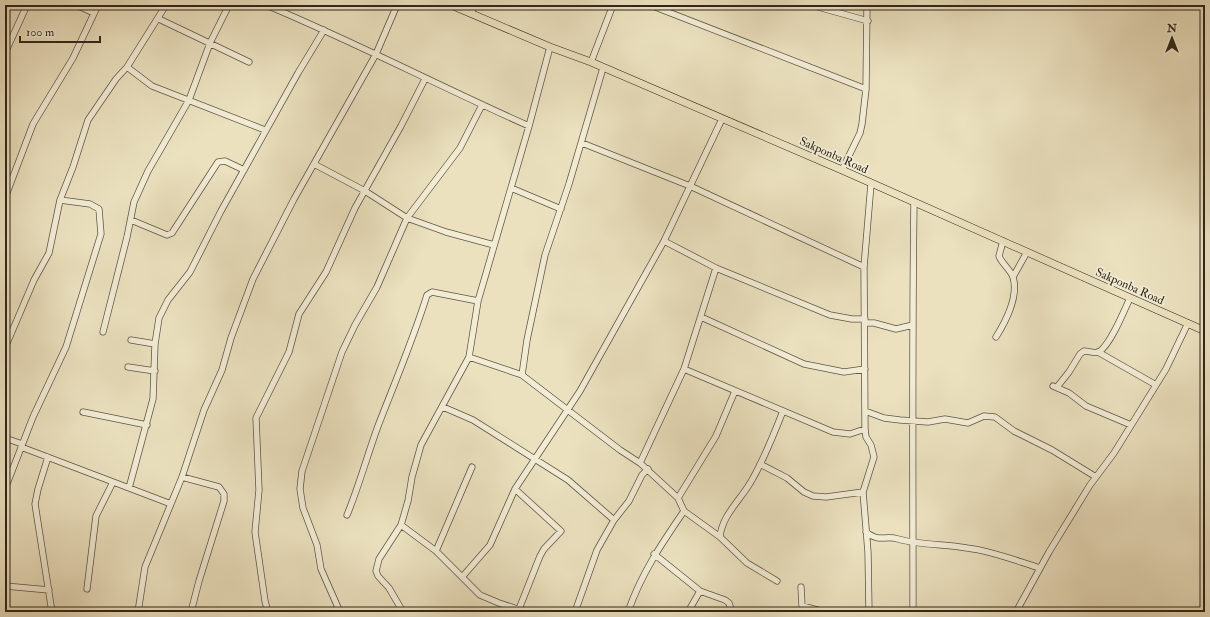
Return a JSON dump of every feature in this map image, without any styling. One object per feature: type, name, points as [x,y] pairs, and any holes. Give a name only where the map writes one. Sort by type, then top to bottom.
[{"type":"main road","name":"Sakponba Road","points":[[451,5],[550,47],[591,62],[842,170],[1205,331]]},
{"type":"street","points":[[5,53],[27,5]]},
{"type":"street","points":[[76,5],[94,13]]},
{"type":"street","points":[[5,198],[33,124],[73,58],[98,5]]},
{"type":"street","points":[[5,348],[31,286],[49,253],[60,200],[73,167],[88,120],[116,79],[127,67],[166,5]]},
{"type":"street","points":[[103,332],[131,220],[134,202],[148,171],[189,100],[210,43],[229,5]]},
{"type":"street","points":[[266,5],[324,30],[529,126]]},
{"type":"street","points":[[138,612],[145,567],[182,477],[204,410],[222,370],[231,338],[253,279],[314,164],[376,54],[397,5]]},
{"type":"street","points":[[471,13],[475,5]]},
{"type":"street","points":[[591,62],[613,5]]},
{"type":"street","points":[[650,5],[866,89]]},
{"type":"street","points":[[665,11],[668,5]]},
{"type":"street","points":[[811,5],[868,22]]},
{"type":"street","points":[[842,170],[860,133],[866,89],[868,22],[867,5]]},
{"type":"street","points":[[158,19],[250,62]]},
{"type":"street","points":[[129,488],[153,399],[155,344],[159,318],[168,300],[190,272],[266,130],[324,30]]},
{"type":"street","points":[[403,612],[389,588],[378,576],[376,571],[379,559],[401,525],[421,445],[469,357],[478,301],[529,126],[550,47]]},
{"type":"street","points":[[127,67],[152,86],[266,130]]},
{"type":"street","points":[[522,375],[527,340],[545,255],[582,143],[603,68]]},
{"type":"street","points":[[268,612],[255,532],[259,490],[256,418],[289,352],[299,314],[326,272],[355,208],[426,79]]},
{"type":"street","points":[[340,612],[321,569],[317,544],[303,508],[300,489],[302,470],[342,352],[354,325],[377,287],[407,218],[460,148],[482,105]]},
{"type":"street","points":[[463,576],[490,545],[515,490],[534,458],[580,391],[664,241],[722,119]]},
{"type":"street","points":[[582,143],[690,186],[864,267]]},
{"type":"street","points":[[131,220],[167,235],[172,233],[218,162],[225,161],[244,170]]},
{"type":"street","points":[[314,164],[364,191],[407,218],[446,232],[494,245]]},
{"type":"street","points":[[867,611],[868,552],[863,492],[874,457],[871,445],[866,437],[865,429],[864,267],[871,184]]},
{"type":"street","points":[[511,188],[561,209]]},
{"type":"street","points":[[5,489],[21,445],[66,348],[100,234],[99,209],[90,204],[60,200]]},
{"type":"street","points":[[913,612],[914,541],[912,475],[914,421],[914,202]]},
{"type":"street","points":[[664,241],[716,268],[830,315],[865,321],[896,329],[913,325]]},
{"type":"street","points":[[1003,241],[1000,256],[1004,265],[1013,277]]},
{"type":"street","points":[[996,336],[1007,319],[1012,302],[1013,277],[1027,252]]},
{"type":"street","points":[[640,463],[684,369],[716,268]]},
{"type":"street","points":[[347,515],[357,491],[378,427],[414,335],[427,295],[432,292],[478,301]]},
{"type":"street","points":[[1098,352],[1112,335],[1130,298]]},
{"type":"street","points":[[701,317],[804,364],[844,372],[865,369]]},
{"type":"street","points":[[1016,612],[1040,568],[1096,477],[1166,369],[1188,323]]},
{"type":"street","points":[[131,340],[155,344]]},
{"type":"street","points":[[1131,425],[1086,406],[1069,393],[1055,386],[1069,372],[1080,354],[1084,351],[1098,352],[1156,385]]},
{"type":"street","points":[[469,357],[522,375],[620,450],[648,469],[678,498],[684,511],[720,537],[747,563],[777,581]]},
{"type":"street","points":[[128,367],[155,371]]},
{"type":"street","points":[[684,369],[833,432],[850,434],[865,429]]},
{"type":"street","points":[[678,498],[716,436],[735,391]]},
{"type":"street","points":[[443,407],[473,420],[568,480],[614,520]]},
{"type":"street","points":[[865,410],[884,418],[928,422],[945,419],[968,422],[984,416],[995,417],[1014,431],[1052,450],[1096,477]]},
{"type":"street","points":[[720,537],[723,525],[730,511],[752,480],[784,411]]},
{"type":"street","points":[[83,412],[147,425]]},
{"type":"street","points":[[5,438],[48,457],[171,504]]},
{"type":"street","points":[[48,457],[38,489],[36,504],[52,612]]},
{"type":"street","points":[[760,464],[787,478],[804,492],[813,496],[826,497],[863,492]]},
{"type":"street","points":[[436,551],[472,467]]},
{"type":"street","points":[[575,612],[597,550],[614,520],[629,501],[642,474],[648,469]]},
{"type":"street","points":[[182,477],[219,487],[224,494],[224,501],[198,581],[191,612]]},
{"type":"street","points":[[87,589],[96,516],[113,482]]},
{"type":"street","points":[[515,490],[561,532],[540,556],[519,609]]},
{"type":"street","points":[[628,612],[637,586],[654,554],[684,511]]},
{"type":"street","points":[[401,525],[436,551],[463,576],[470,587],[480,595],[527,612]]},
{"type":"street","points":[[866,532],[876,539],[897,538],[904,542],[914,541],[969,548],[1040,568]]},
{"type":"street","points":[[654,554],[700,591],[725,600],[729,604],[732,612]]},
{"type":"street","points":[[5,586],[49,590]]},
{"type":"street","points":[[801,587],[802,606],[825,612]]},
{"type":"street","points":[[688,612],[700,591]]},
{"type":"street","points":[[1202,612],[1205,607]]}]
